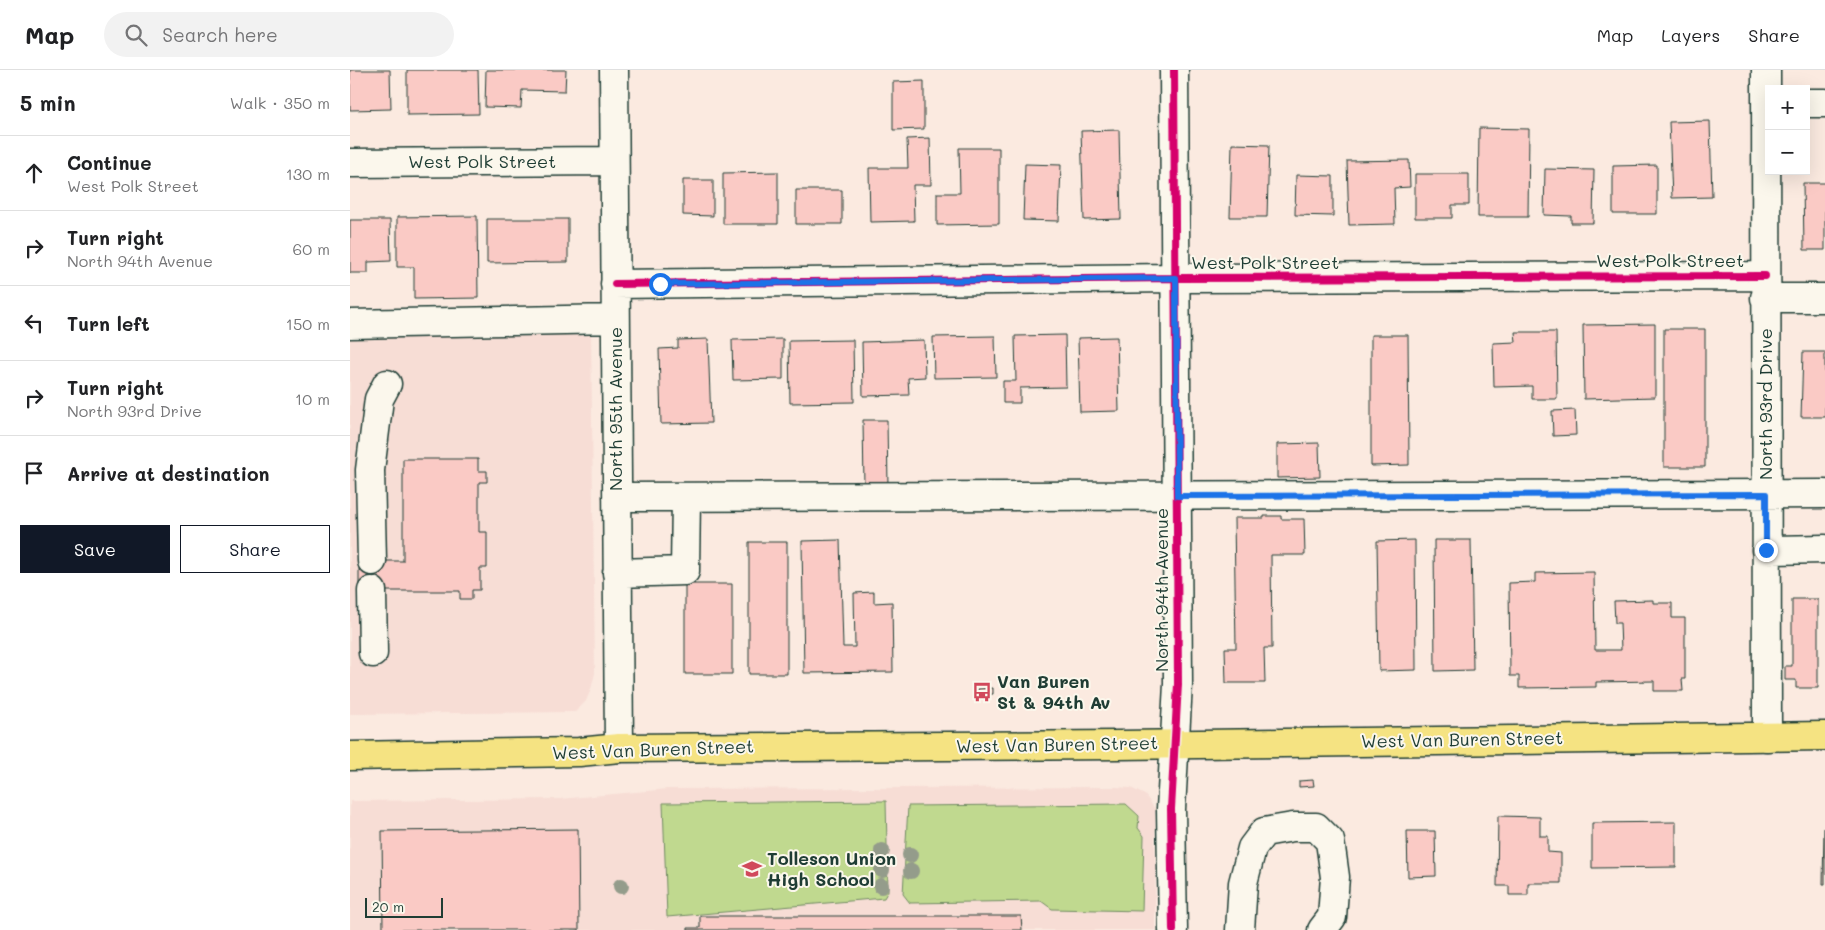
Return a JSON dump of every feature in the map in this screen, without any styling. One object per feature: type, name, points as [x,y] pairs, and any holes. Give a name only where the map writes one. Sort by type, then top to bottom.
[{"type":"main road","name":"West Van Buren Street","points":[[350,756],[579,752],[619,748],[1174,744],[1825,736]]},
{"type":"street","name":"North 95th Avenue","points":[[614,70],[619,748]]},
{"type":"street","name":"North 94th Avenue","points":[[1173,930],[1171,809],[1178,684],[1174,70]]},
{"type":"street","name":"North 93rd Drive","points":[[1766,70],[1766,85]]},
{"type":"street","points":[[1810,103],[1825,103]]},
{"type":"street","name":"North 93rd Drive","points":[[1767,130],[1765,287],[1767,737]]},
{"type":"street","name":"West Polk Street","points":[[350,163],[614,161]]},
{"type":"street","name":"West Polk Street","points":[[615,284],[1176,278],[1765,287],[1825,298]]},
{"type":"street","points":[[350,324],[616,318]]},
{"type":"street","points":[[372,561],[370,470],[378,398],[387,384]]},
{"type":"street","points":[[617,497],[1177,496],[1311,507],[1825,494]]},
{"type":"street","points":[[617,573],[685,572],[686,497]]},
{"type":"street","points":[[1766,550],[1825,549]]},
{"type":"street","points":[[372,591],[374,653]]},
{"type":"street","points":[[1240,930],[1243,883],[1252,848],[1264,832],[1293,827],[1316,827],[1330,841],[1335,877],[1332,917],[1322,930]]},
{"type":"shaded area","points":[[591,329],[595,673],[586,701],[575,712],[350,714],[350,334]]},
{"type":"shaded area","name":"Tolleson Union High School","points":[[1131,788],[1145,795],[1155,809],[1155,930],[350,930],[350,801],[560,799],[668,789]]},
{"type":"green space","points":[[886,801],[888,891],[884,898],[667,917],[663,803]]},
{"type":"green space","points":[[1126,804],[1139,816],[1138,828],[1144,836],[1142,911],[1052,909],[1041,901],[910,903],[903,894],[908,806]]},
{"type":"building","points":[[350,70],[390,70],[391,109],[350,110]]},
{"type":"building","points":[[407,70],[478,70],[479,114],[407,115]]},
{"type":"building","points":[[486,70],[566,70],[565,91],[522,90],[521,108],[485,107]]},
{"type":"building","points":[[924,81],[924,129],[893,130],[893,82]]},
{"type":"building","points":[[1710,121],[1712,197],[1672,198],[1669,122]]},
{"type":"building","points":[[1479,128],[1529,129],[1528,217],[1478,217]]},
{"type":"building","points":[[1119,130],[1121,219],[1084,220],[1081,131]]},
{"type":"building","points":[[930,138],[931,185],[913,185],[914,221],[870,222],[869,168],[908,168],[907,139]]},
{"type":"building","points":[[1232,144],[1269,145],[1267,217],[1230,217]]},
{"type":"building","points":[[959,148],[999,148],[999,224],[937,225],[937,193],[960,193]]},
{"type":"building","points":[[1409,160],[1410,187],[1394,188],[1395,224],[1349,225],[1347,161]]},
{"type":"building","points":[[1025,164],[1061,165],[1059,221],[1023,220]]},
{"type":"building","points":[[1657,165],[1657,214],[1613,214],[1613,166]]},
{"type":"building","points":[[1545,169],[1594,170],[1593,223],[1571,223],[1571,216],[1544,215]]},
{"type":"building","points":[[778,172],[778,224],[723,224],[723,173]]},
{"type":"building","points":[[1415,174],[1469,174],[1469,205],[1452,205],[1452,218],[1415,218]]},
{"type":"building","points":[[1296,175],[1333,176],[1333,216],[1295,215]]},
{"type":"building","points":[[683,180],[713,180],[713,216],[683,215]]},
{"type":"building","points":[[1803,183],[1825,183],[1825,250],[1804,250]]},
{"type":"building","points":[[796,190],[842,190],[842,224],[796,224]]},
{"type":"building","points":[[477,216],[478,298],[414,299],[414,267],[397,267],[397,217]]},
{"type":"building","points":[[487,219],[568,219],[568,262],[487,263]]},
{"type":"building","points":[[350,220],[390,220],[391,261],[368,262],[368,273],[350,273]]},
{"type":"building","points":[[1655,324],[1655,397],[1584,399],[1583,325]]},
{"type":"building","points":[[1664,329],[1705,329],[1705,467],[1664,467]]},
{"type":"building","points":[[1515,332],[1556,332],[1557,399],[1532,399],[1532,386],[1494,387],[1493,343],[1516,342]]},
{"type":"building","points":[[1065,335],[1066,387],[1020,388],[1020,403],[1003,403],[1003,381],[1016,381],[1015,336]]},
{"type":"building","points":[[1371,335],[1408,335],[1409,465],[1371,466]]},
{"type":"building","points":[[995,336],[996,377],[934,378],[933,337]]},
{"type":"building","points":[[1117,337],[1119,411],[1080,412],[1078,338]]},
{"type":"building","points":[[708,339],[711,423],[661,424],[659,349],[678,348],[678,340]]},
{"type":"building","points":[[783,339],[783,379],[733,380],[732,340]]},
{"type":"building","points":[[853,340],[854,402],[790,403],[789,341]]},
{"type":"building","points":[[924,340],[925,377],[908,378],[909,395],[863,396],[862,342]]},
{"type":"building","points":[[1803,352],[1825,352],[1825,417],[1801,417]]},
{"type":"building","points":[[1575,410],[1576,435],[1553,436],[1552,411]]},
{"type":"building","points":[[863,420],[887,420],[888,487],[864,487]]},
{"type":"building","points":[[1319,443],[1320,477],[1277,478],[1277,444]]},
{"type":"building","points":[[403,459],[478,459],[478,471],[487,471],[487,482],[479,482],[479,532],[487,532],[487,568],[480,568],[480,590],[472,590],[472,599],[460,599],[460,591],[359,591],[359,561],[403,561]]},
{"type":"building","points":[[1264,516],[1281,516],[1281,519],[1304,519],[1305,555],[1271,555],[1272,648],[1264,648],[1265,683],[1226,683],[1225,648],[1236,648],[1234,518],[1264,518]]},
{"type":"building","points":[[840,540],[843,647],[855,647],[854,593],[874,592],[874,603],[892,602],[893,672],[804,673],[802,541]]},
{"type":"building","points":[[1415,540],[1416,670],[1379,671],[1377,541]]},
{"type":"building","points":[[1434,540],[1471,540],[1473,670],[1435,671]]},
{"type":"building","points":[[749,542],[787,542],[787,674],[749,674]]},
{"type":"building","points":[[1594,572],[1595,650],[1621,650],[1620,623],[1615,623],[1614,601],[1653,600],[1653,603],[1672,603],[1672,618],[1685,618],[1685,679],[1682,679],[1683,691],[1654,691],[1654,681],[1596,682],[1596,687],[1519,688],[1519,676],[1510,676],[1509,583],[1535,582],[1535,573]]},
{"type":"building","points":[[685,584],[732,584],[732,674],[685,674]]},
{"type":"building","points":[[1792,599],[1818,599],[1818,688],[1796,688],[1796,680],[1785,680],[1785,666],[1792,666]]},
{"type":"building","points":[[993,688],[993,694],[978,695],[978,689]]},
{"type":"building","points":[[1313,780],[1314,786],[1299,787],[1299,781]]},
{"type":"building","points":[[1498,816],[1540,817],[1540,836],[1548,836],[1548,852],[1561,853],[1561,883],[1528,883],[1528,895],[1509,895],[1509,886],[1497,886]]},
{"type":"building","points":[[1676,822],[1676,867],[1592,868],[1592,823]]},
{"type":"building","points":[[1824,828],[1825,884],[1823,884]]},
{"type":"building","points":[[578,829],[579,930],[383,930],[382,831]]},
{"type":"building","points":[[1407,831],[1435,831],[1436,876],[1408,877]]},
{"type":"building","points":[[700,916],[1021,916],[1022,930],[688,930],[688,928],[700,928]]},
{"type":"cycle path","points":[[1173,930],[1171,809],[1178,684],[1174,70]]},
{"type":"cycle path","points":[[615,284],[1176,278],[1765,276]]},
{"type":"place","name":"Van Buren St & 94th Av","points":[[982,692]]},
{"type":"place","name":"Tolleson Union High School","points":[[752,869]]},
{"type":"route","points":[[660,284],[1176,278],[1177,496],[1766,494],[1766,550]]}]
